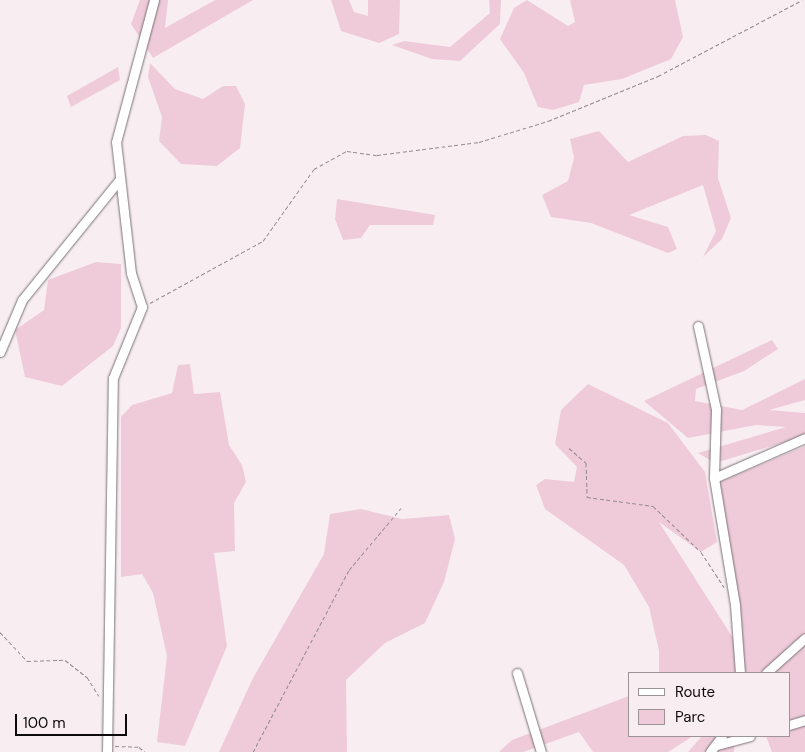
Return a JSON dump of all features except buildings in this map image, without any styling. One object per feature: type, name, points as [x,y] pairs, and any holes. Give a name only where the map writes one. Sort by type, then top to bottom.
[{"type":"street","points":[[107,749],[113,378],[142,307],[131,273],[116,142],[154,0]]},
{"type":"street","points":[[0,352],[22,300],[120,179]]},
{"type":"street","points":[[698,326],[716,409],[714,478],[735,605],[740,672]]},
{"type":"street","points":[[714,478],[805,438]]},
{"type":"street","points":[[767,672],[805,638]]},
{"type":"street","points":[[517,673],[541,752]]},
{"type":"street","points":[[790,725],[805,720]]},
{"type":"street","points":[[710,752],[721,737]]},
{"type":"street","points":[[717,745],[746,737]]},
{"type":"path","points":[[142,307],[263,241],[314,169],[347,151],[377,155],[479,142],[548,121],[658,76],[802,0]]},
{"type":"path","points":[[569,448],[586,463],[586,496],[653,506],[701,552],[725,590]]},
{"type":"path","points":[[253,752],[349,570],[401,508]]},
{"type":"path","points":[[0,632],[27,660],[65,660],[86,677],[108,709]]},
{"type":"path","points":[[107,749],[139,747],[146,752]]},
{"type":"green space","points":[[140,0],[168,0],[165,28],[215,0],[253,0],[153,58],[131,24]]},
{"type":"green space","points":[[331,0],[349,0],[354,12],[368,16],[368,0],[400,0],[399,34],[379,43],[341,31]]},
{"type":"green space","points":[[489,0],[501,0],[500,24],[460,61],[432,59],[392,45],[404,41],[450,47],[490,13]]},
{"type":"green space","points":[[527,0],[568,26],[575,22],[570,0],[675,0],[683,37],[671,59],[622,79],[584,85],[579,102],[553,110],[538,107],[524,73],[500,39],[514,8]]},
{"type":"green space","points":[[150,63],[175,89],[203,99],[223,86],[236,86],[245,104],[240,148],[217,166],[181,164],[159,141],[162,117],[148,77]]},
{"type":"green space","points":[[118,67],[120,80],[71,107],[67,96]]},
{"type":"green space","points":[[599,131],[628,162],[683,136],[706,135],[719,141],[718,178],[731,218],[722,239],[703,257],[716,231],[703,185],[629,215],[668,227],[677,249],[668,253],[591,223],[551,217],[542,195],[568,181],[574,158],[570,139]]},
{"type":"green space","points":[[337,199],[435,215],[433,225],[370,225],[361,238],[343,240],[335,219]]},
{"type":"green space","points":[[96,262],[121,264],[121,328],[113,346],[62,386],[25,377],[15,330],[44,310],[48,280]]},
{"type":"green space","points":[[772,340],[778,349],[744,371],[696,389],[695,401],[742,410],[805,379],[805,400],[769,410],[805,413],[805,436],[715,463],[698,453],[786,427],[756,425],[688,438],[644,401]]},
{"type":"green space","points":[[190,364],[194,394],[220,392],[229,445],[242,465],[246,482],[234,503],[235,551],[214,553],[227,646],[185,746],[157,742],[167,656],[153,593],[142,574],[121,577],[121,417],[132,405],[172,393],[178,365]]},
{"type":"green space","points":[[588,384],[668,423],[705,472],[717,542],[701,552],[659,522],[733,638],[744,672],[659,672],[659,651],[649,607],[624,565],[545,509],[536,485],[545,479],[574,482],[577,467],[555,444],[561,410]]},
{"type":"green space","points":[[805,446],[805,752],[772,752],[766,737],[790,737],[790,672],[746,672],[715,484]]},
{"type":"green space","points":[[361,509],[402,519],[449,515],[455,539],[444,582],[425,623],[385,643],[346,680],[347,752],[219,752],[253,678],[324,554],[330,514]]},
{"type":"green space","points":[[628,696],[628,737],[691,737],[668,752],[593,752],[579,732],[523,752],[499,752],[512,740]]},
{"type":"green space","points":[[701,737],[735,737],[734,752],[688,752]]}]
